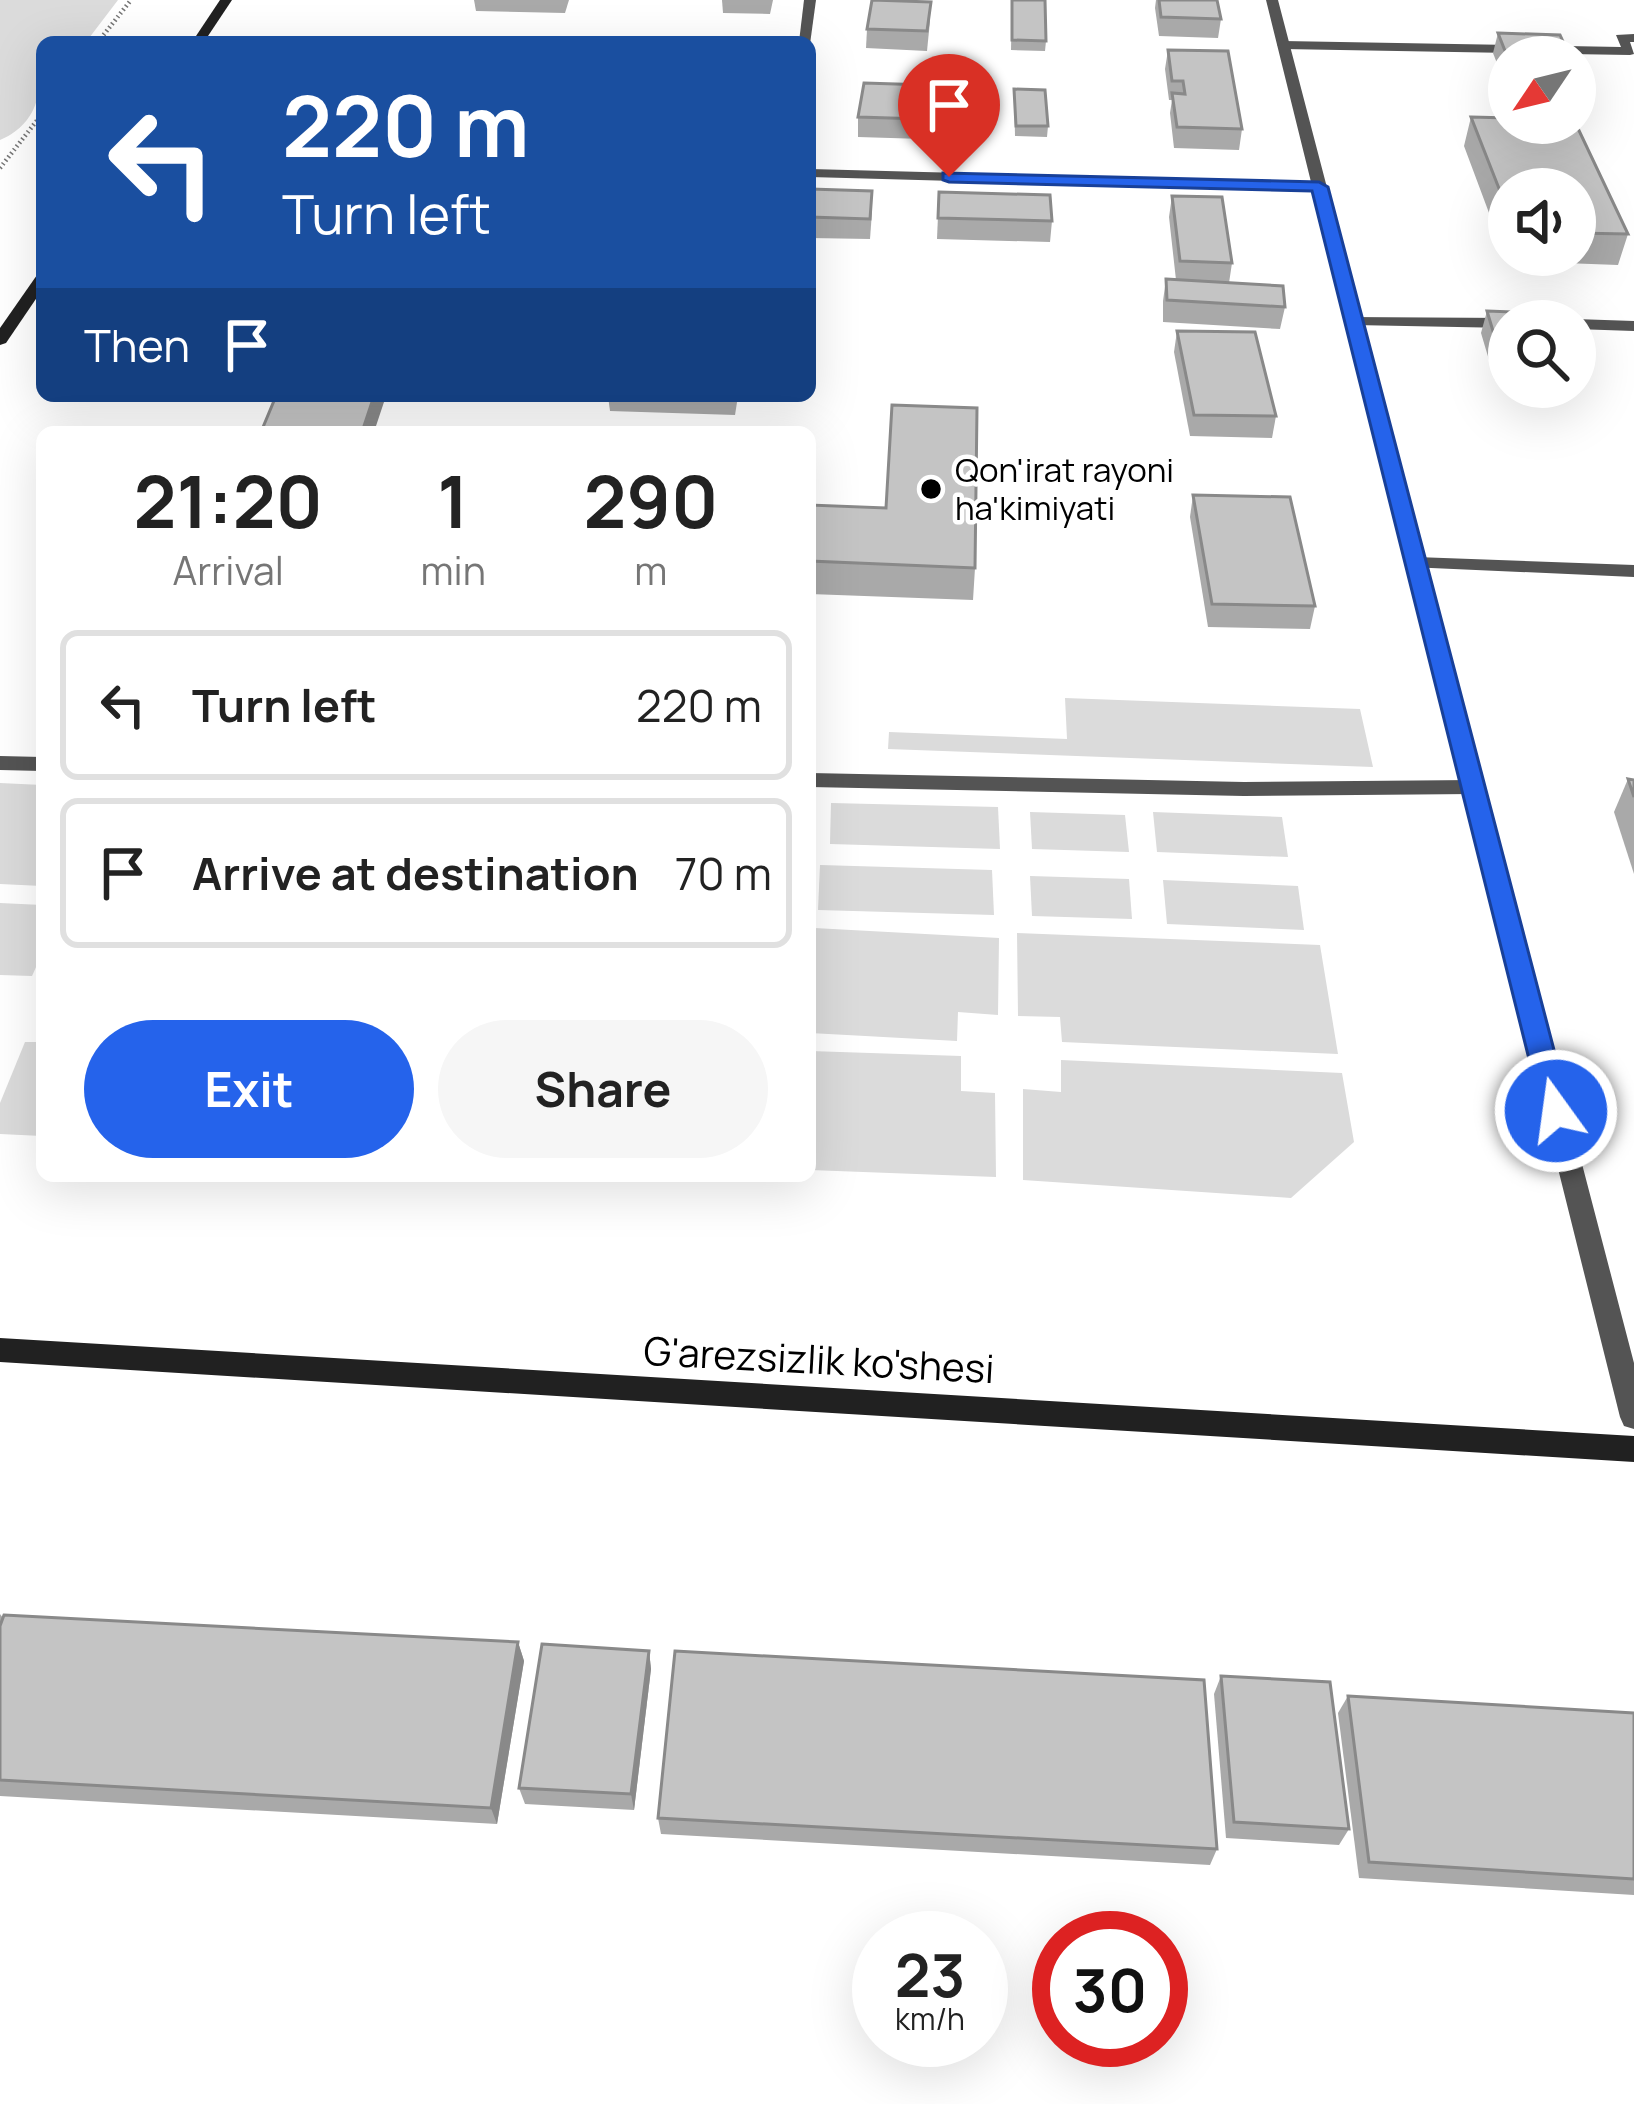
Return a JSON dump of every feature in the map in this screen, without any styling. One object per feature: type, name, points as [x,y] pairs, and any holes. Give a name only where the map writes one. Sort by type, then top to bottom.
[{"type":"street","points":[[202,36],[226,0]]},
{"type":"street","points":[[806,36],[810,0]]},
{"type":"street","points":[[1272,0],[1634,1417]]},
{"type":"street","points":[[1283,45],[1633,50]]},
{"type":"street","points":[[816,173],[1319,187]]},
{"type":"street","points":[[0,340],[36,287]]},
{"type":"street","points":[[1354,320],[1488,323]]},
{"type":"street","points":[[1596,325],[1634,326]]},
{"type":"street","points":[[1416,563],[1634,571]]},
{"type":"street","points":[[0,763],[36,764]]},
{"type":"street","points":[[816,780],[1244,789],[1473,787]]},
{"type":"street","name":"G'arezsizlik ko'shesi","points":[[0,1350],[1634,1449]]},
{"type":"path","points":[[103,36],[131,0]]},
{"type":"path","points":[[1,166],[36,122]]},
{"type":"shaded area","points":[[0,0],[118,0],[91,36],[36,36],[36,102],[25,123],[0,140]]},
{"type":"shaded area","points":[[1065,698],[1360,709],[1373,767],[888,749],[889,732],[1067,739]]},
{"type":"shaded area","points":[[0,783],[36,785],[36,886],[0,884]]},
{"type":"shaded area","points":[[831,803],[998,807],[1000,849],[830,844]]},
{"type":"shaded area","points":[[1030,812],[1125,815],[1129,852],[1032,849]]},
{"type":"shaded area","points":[[1153,812],[1282,817],[1288,857],[1157,852]]},
{"type":"shaded area","points":[[820,865],[992,870],[994,915],[818,910]]},
{"type":"shaded area","points":[[1030,876],[1129,879],[1132,919],[1032,916]]},
{"type":"shaded area","points":[[1163,880],[1298,886],[1304,930],[1167,924]]},
{"type":"shaded area","points":[[0,903],[36,905],[32,976],[0,975]]},
{"type":"shaded area","points":[[816,928],[999,938],[998,1015],[958,1012],[957,1041],[816,1033]]},
{"type":"shaded area","points":[[1017,933],[1320,945],[1338,1054],[1062,1042],[1060,1017],[1018,1016]]},
{"type":"shaded area","points":[[25,1042],[36,1042],[36,1136],[0,1134],[0,1103]]},
{"type":"shaded area","points":[[816,1051],[961,1056],[961,1091],[995,1093],[996,1177],[816,1170]]},
{"type":"shaded area","points":[[1061,1060],[1342,1073],[1354,1142],[1291,1198],[1023,1180],[1023,1089],[1061,1092]]},
{"type":"building","points":[[872,0],[931,2],[927,31],[867,29]]},
{"type":"building","points":[[1012,0],[1045,0],[1046,41],[1012,40]]},
{"type":"building","points":[[1159,0],[1217,0],[1221,19],[1161,17]]},
{"type":"building","points":[[1498,33],[1560,36],[1499,36]]},
{"type":"building","points":[[1168,50],[1228,51],[1242,129],[1177,127],[1172,93],[1185,94],[1183,81],[1172,81]]},
{"type":"building","points":[[864,83],[927,85],[923,119],[858,117]]},
{"type":"building","points":[[1014,89],[1045,90],[1048,126],[1016,126]]},
{"type":"building","points":[[1471,117],[1488,117],[1488,144],[1585,144],[1628,234],[1596,233],[1596,168],[1491,168]]},
{"type":"building","points":[[816,189],[872,191],[870,219],[816,217]]},
{"type":"building","points":[[939,192],[1050,195],[1052,221],[938,218]]},
{"type":"building","points":[[1172,196],[1222,197],[1232,263],[1180,261]]},
{"type":"building","points":[[1166,279],[1283,286],[1285,307],[1167,300]]},
{"type":"building","points":[[1177,331],[1255,332],[1276,416],[1194,415]]},
{"type":"building","points":[[274,402],[372,402],[364,426],[264,426]]},
{"type":"building","name":"Qon'irat rayoni ha'kimiyati","points":[[892,405],[977,408],[975,568],[816,561],[816,505],[886,508]]},
{"type":"building","points":[[1193,495],[1290,497],[1315,606],[1212,604]]},
{"type":"building","points":[[4,1615],[518,1642],[491,1808],[0,1780],[0,1626]]},
{"type":"building","points":[[542,1644],[649,1651],[631,1794],[519,1788]]},
{"type":"building","points":[[675,1651],[1204,1680],[1217,1849],[658,1818]]},
{"type":"building","points":[[1221,1676],[1330,1682],[1349,1829],[1234,1822]]},
{"type":"building","points":[[1348,1696],[1634,1713],[1634,1879],[1369,1862]]},
{"type":"place","name":"Qon'irat rayoni ha'kimiyati","points":[[931,489]]},
{"type":"route","points":[[949,177],[1319,187],[1556,1111]]}]
